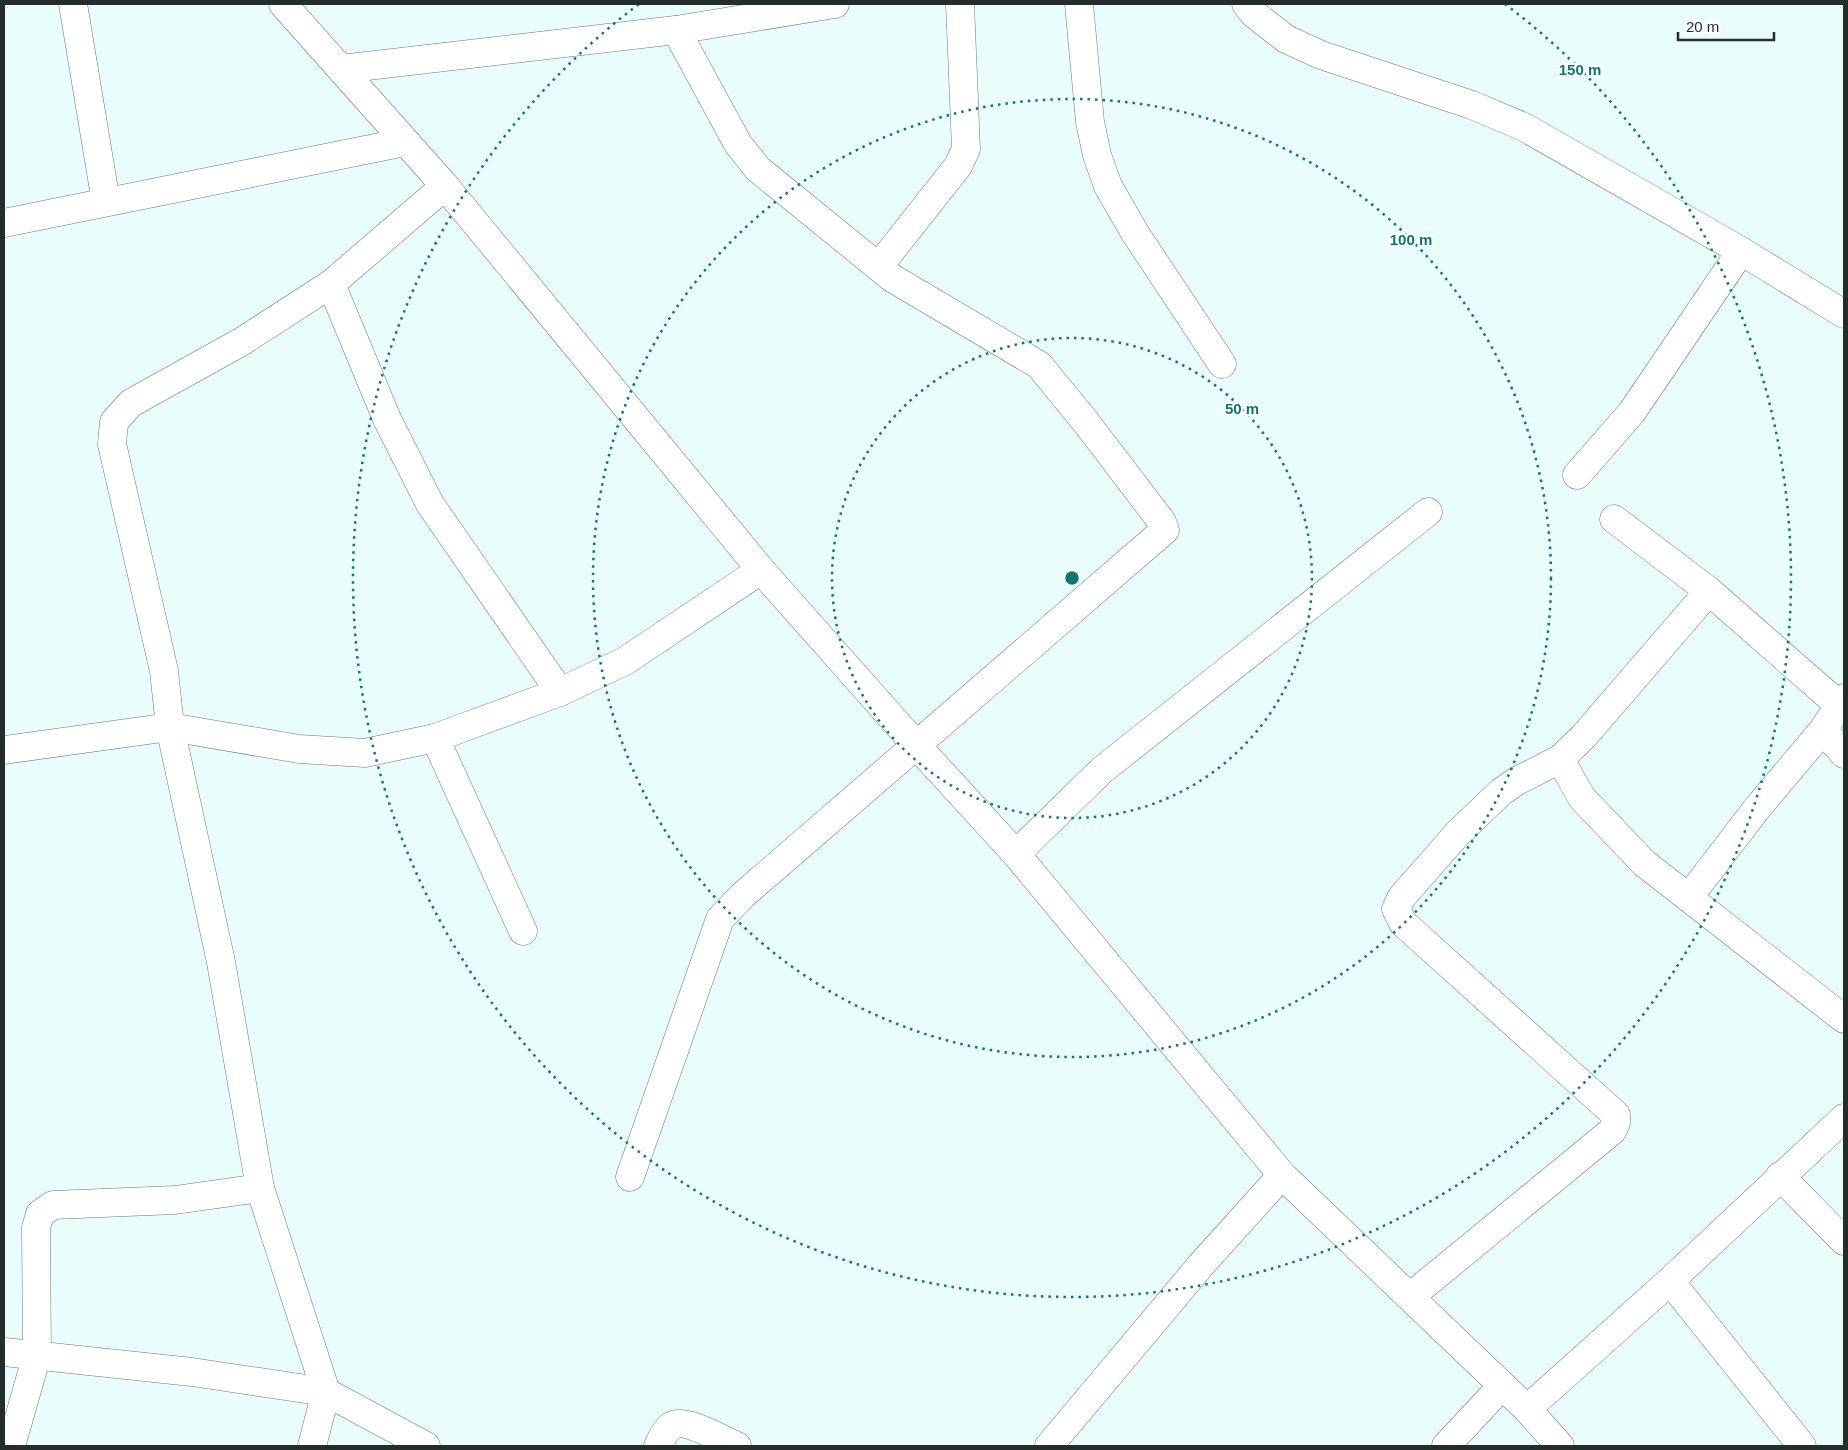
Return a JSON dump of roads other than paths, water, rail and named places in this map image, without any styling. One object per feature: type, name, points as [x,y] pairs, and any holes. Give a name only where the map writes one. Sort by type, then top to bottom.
[{"type":"street","points":[[73,4],[106,202]]},
{"type":"street","points":[[283,4],[445,186],[761,570],[917,746],[1016,854],[1282,1175],[1411,1296],[1527,1409],[1560,1446]]},
{"type":"street","points":[[341,69],[676,30],[715,14],[835,4]]},
{"type":"street","points":[[879,266],[958,166],[966,149],[960,4]]},
{"type":"street","points":[[1079,4],[1090,122],[1097,155],[1108,186],[1135,233],[1222,364]]},
{"type":"street","points":[[1246,4],[1254,14],[1286,39],[1321,55],[1472,105],[1524,127],[1741,251],[1844,314]]},
{"type":"street","points":[[630,1177],[720,919],[743,895],[1165,530],[1162,522],[1085,421],[1039,366],[892,278],[758,169],[738,144],[676,30]]},
{"type":"street","points":[[4,223],[405,142]]},
{"type":"street","points":[[312,1446],[326,1392],[260,1188],[221,962],[170,727],[164,671],[112,444],[114,422],[131,403],[241,342],[331,284],[445,186]]},
{"type":"street","points":[[1577,475],[1632,412],[1741,251]]},
{"type":"street","points":[[331,284],[387,419],[430,504],[560,692]]},
{"type":"street","points":[[1016,854],[1102,770],[1428,512]]},
{"type":"street","points":[[1614,519],[1709,591],[1842,701],[1823,730],[1758,807],[1689,897]]},
{"type":"street","points":[[4,749],[170,727],[299,749],[365,753],[435,738],[560,692],[625,661],[761,570]]},
{"type":"street","points":[[1411,1296],[1612,1130],[1616,1123],[1616,1115],[1403,924],[1396,909],[1401,898],[1458,832],[1501,792],[1560,759],[1584,736],[1709,591]]},
{"type":"street","points":[[1823,730],[1844,754]]},
{"type":"street","points":[[435,738],[523,931]]},
{"type":"street","points":[[1560,759],[1582,798],[1644,863],[1844,1019]]},
{"type":"street","points":[[1527,1409],[1670,1281],[1844,1118]]},
{"type":"street","points":[[1050,1446],[1195,1272],[1282,1175]]},
{"type":"street","points":[[1780,1176],[1844,1241]]},
{"type":"street","points":[[11,1446],[37,1355],[36,1228],[40,1214],[53,1205],[175,1200],[260,1188]]},
{"type":"street","points":[[1670,1281],[1802,1446]]},
{"type":"street","points":[[4,1352],[192,1372],[326,1392],[426,1446]]},
{"type":"street","points":[[1446,1446],[1502,1386]]},
{"type":"street","points":[[658,1446],[669,1427],[677,1424],[688,1424],[737,1446]]}]
